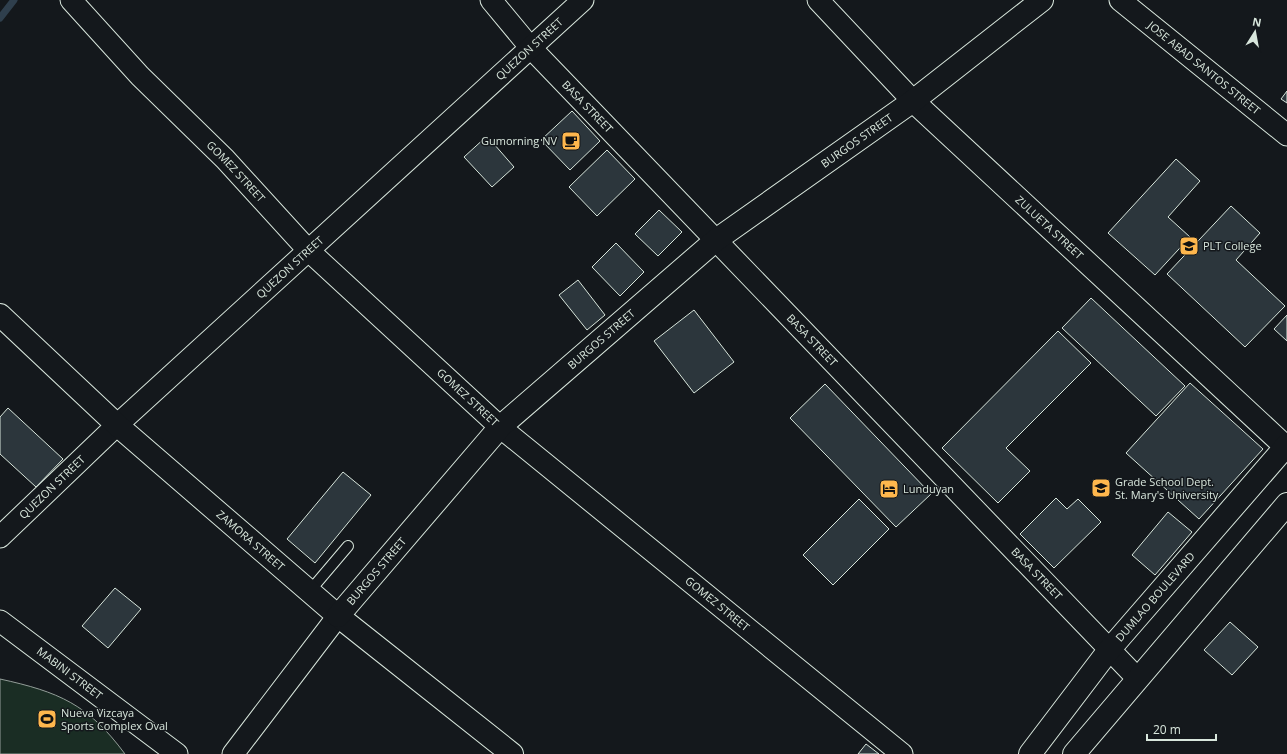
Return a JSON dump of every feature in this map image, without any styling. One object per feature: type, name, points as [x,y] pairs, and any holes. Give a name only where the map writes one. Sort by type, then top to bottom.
[{"type":"street","name":"GOMEZ STREET","points":[[71,0],[140,76],[226,159],[309,251],[500,427],[902,754]]},
{"type":"street","name":"BASA STREET","points":[[491,0],[530,47],[1137,678]]},
{"type":"street","name":"QUEZON STREET","points":[[0,537],[117,425],[583,0]]},
{"type":"street","name":"ZULUETA STREET","points":[[818,0],[912,101],[1286,446]]},
{"type":"street","name":"BURGOS STREET","points":[[233,754],[338,616],[500,427],[716,240],[912,101],[1042,0]]},
{"type":"street","name":"JOSE ABAD SANTOS STREET","points":[[1120,0],[1287,135]]},
{"type":"street","name":"ZAMORA STREET","points":[[0,315],[117,425],[309,592],[512,754]]},
{"type":"street","name":"DUMLAO BOULEVARD","points":[[1030,754],[1109,650],[1286,446]]},
{"type":"street","points":[[1074,754],[1137,678],[1287,504]]},
{"type":"street","name":"MABINI STREET","points":[[0,621],[177,754]]},
{"type":"lane","points":[[309,592],[348,546]]},
{"type":"green space","name":"Nueva Vizcaya Sports Complex Oval","points":[[0,679],[39,689],[56,695],[71,703],[98,723],[125,754],[0,754]]},
{"type":"building","points":[[1287,91],[1287,103],[1281,99]]},
{"type":"building","name":"Gumorning NV","points":[[572,111],[600,141],[570,170],[541,140]]},
{"type":"building","points":[[487,136],[514,167],[492,187],[464,157]]},
{"type":"building","points":[[607,150],[635,179],[597,216],[569,187]]},
{"type":"building","points":[[1176,159],[1200,181],[1168,217],[1190,237],[1155,275],[1108,233]]},
{"type":"building","name":"PLT College","points":[[1231,206],[1260,233],[1236,260],[1285,306],[1245,347],[1167,274]]},
{"type":"building","points":[[659,210],[682,232],[658,256],[635,234]]},
{"type":"building","points":[[616,243],[644,272],[620,296],[592,267]]},
{"type":"building","points":[[578,280],[605,315],[587,330],[559,295]]},
{"type":"building","points":[[1091,298],[1185,386],[1156,416],[1062,328]]},
{"type":"building","points":[[694,310],[734,362],[694,393],[654,341]]},
{"type":"building","points":[[1287,315],[1287,341],[1274,329]]},
{"type":"building","points":[[1058,331],[1091,363],[1006,448],[1030,471],[998,503],[942,448]]},
{"type":"building","points":[[1190,383],[1263,449],[1199,519],[1126,453]]},
{"type":"building","points":[[825,384],[931,494],[896,527],[790,418]]},
{"type":"building","points":[[8,408],[63,459],[36,487],[0,454],[0,417]]},
{"type":"building","points":[[343,472],[371,495],[315,563],[287,539]]},
{"type":"building","points":[[1056,498],[1067,509],[1078,499],[1101,522],[1054,568],[1020,534]]},
{"type":"building","points":[[859,499],[889,529],[833,585],[803,555]]},
{"type":"building","points":[[1168,512],[1192,532],[1155,575],[1132,555]]},
{"type":"building","points":[[115,588],[141,609],[108,648],[82,626]]},
{"type":"building","points":[[1230,622],[1258,647],[1232,675],[1204,650]]},
{"type":"building","points":[[866,744],[879,754],[858,754]]},
{"type":"waterway","points":[[0,18],[14,0]]},
{"type":"place","name":"Gumorning NV","points":[[571,141]]},
{"type":"place","name":"PLT College","points":[[1189,246]]},
{"type":"place","name":"Grade School Dept. St. Mary's University","points":[[1101,488]]},
{"type":"place","name":"Lunduyan","points":[[889,489]]},
{"type":"place","name":"Nueva Vizcaya Sports Complex Oval","points":[[47,719]]}]
